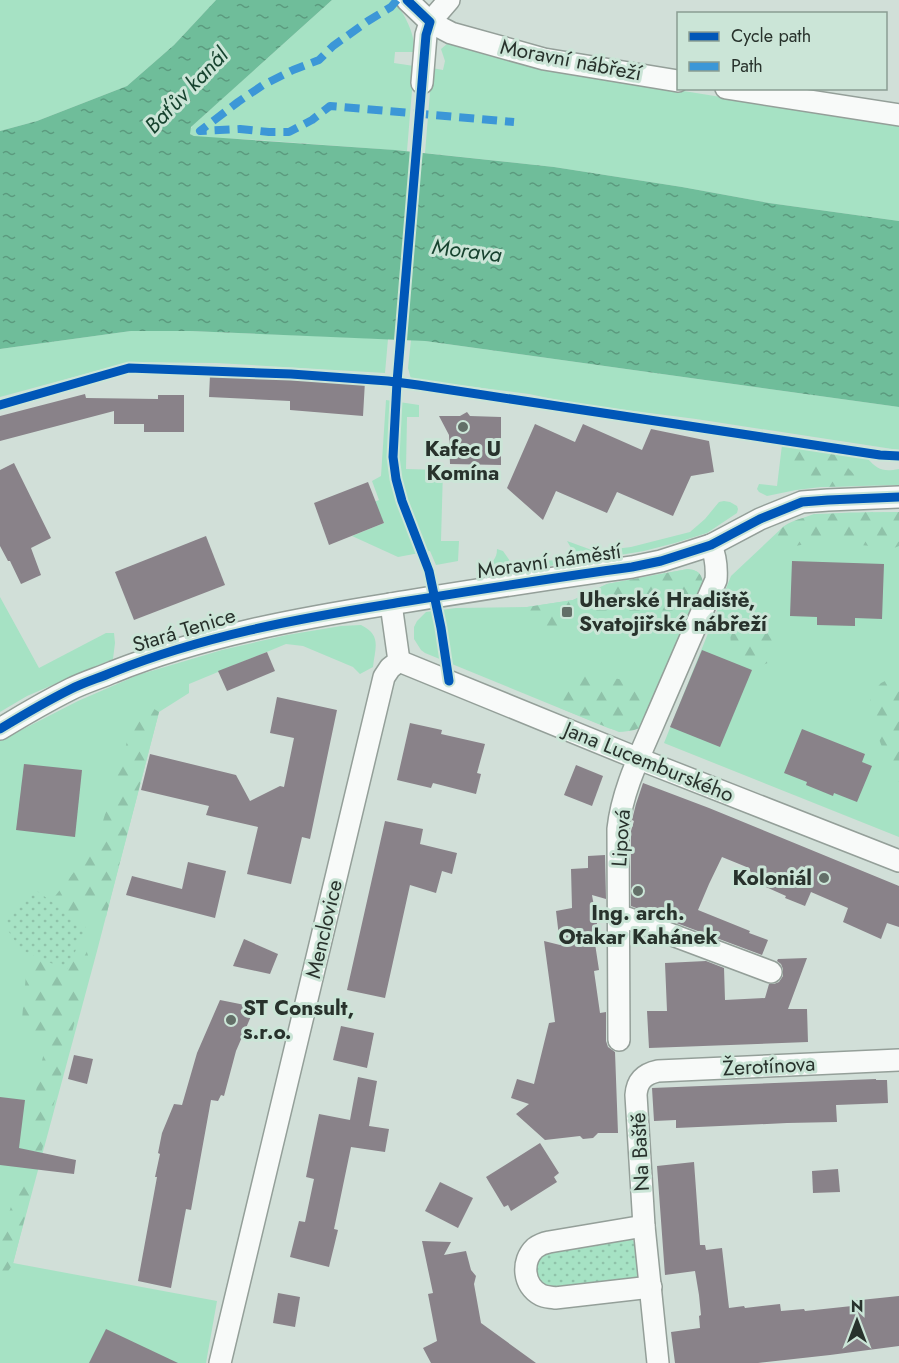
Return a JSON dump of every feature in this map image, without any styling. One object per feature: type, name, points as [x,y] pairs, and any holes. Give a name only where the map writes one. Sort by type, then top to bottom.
[{"type":"street","name":"Moravní nábřeží","points":[[407,0],[430,22],[451,33],[544,59],[677,81]]},
{"type":"street","points":[[422,82],[426,35],[430,22],[449,0]]},
{"type":"street","points":[[739,90],[899,115]]},
{"type":"street","name":"Moravní náměstí","points":[[390,604],[661,561],[711,545],[760,519],[802,502],[899,497]]},
{"type":"street","points":[[639,759],[716,580],[716,560],[711,545]]},
{"type":"street","points":[[390,604],[399,661]]},
{"type":"street","name":"Stará Tenice","points":[[0,729],[72,688],[192,644],[267,625],[390,604]]},
{"type":"street","name":"Jana Lucemburského","points":[[399,661],[639,759],[899,861]]},
{"type":"street","name":"Menclovice","points":[[220,1363],[384,677],[399,661]]},
{"type":"street","name":"Lipová","points":[[619,1040],[619,813],[639,759]]},
{"type":"street","points":[[618,919],[627,918],[771,972]]},
{"type":"street","name":"Žerotínova","points":[[641,1079],[651,1072],[658,1071],[899,1060]]},
{"type":"street","name":"Na Baště","points":[[641,1079],[636,1095],[644,1226],[658,1363]]},
{"type":"street","points":[[644,1226],[540,1245],[533,1249],[527,1260],[525,1274],[527,1281],[542,1296],[555,1298],[651,1287]]},
{"type":"green space","points":[[0,0],[216,0],[174,45],[127,86],[37,121],[0,131]]},
{"type":"green space","points":[[332,0],[393,0],[405,17],[412,32],[413,52],[395,52],[394,63],[414,66],[407,151],[198,138],[190,134],[193,125]]},
{"type":"green space","points":[[448,43],[554,70],[899,126],[899,221],[769,203],[554,167],[425,153],[432,68],[443,70],[445,61],[441,49]]},
{"type":"green space","points":[[131,331],[190,331],[388,339],[385,373],[216,363],[129,362],[0,397],[0,349]]},
{"type":"green space","points":[[411,340],[899,407],[899,450],[696,419],[572,403],[529,394],[411,379],[408,368]]},
{"type":"green space","points":[[386,400],[419,405],[419,417],[407,417],[406,469],[443,470],[441,541],[459,541],[458,561],[436,565],[430,551],[398,557],[352,536],[384,523],[374,502],[379,500],[372,481],[381,476]]},
{"type":"green space","points":[[782,445],[867,458],[881,469],[899,469],[899,485],[821,487],[767,496],[757,489],[759,484],[777,486]]},
{"type":"green space","points":[[801,448],[844,454],[848,468],[859,479],[857,486],[821,487],[806,483],[801,471],[793,467],[793,460]]},
{"type":"green space","points":[[724,501],[737,506],[737,513],[707,533],[675,543],[644,551],[495,574],[488,572],[484,567],[494,560],[497,549],[503,551],[512,564],[577,558],[567,541],[599,551],[631,547],[690,532],[719,502]]},
{"type":"green space","points":[[899,512],[899,837],[664,743],[731,576],[783,527],[800,519],[814,514]]},
{"type":"green space","points":[[899,512],[899,546],[894,548],[860,545],[850,538],[827,536],[811,543],[785,548],[776,541],[782,528],[805,518],[838,513]]},
{"type":"green space","points":[[688,569],[698,572],[704,585],[640,728],[624,731],[608,728],[425,653],[414,639],[414,627],[426,612],[456,608],[527,607],[573,600],[607,584]]},
{"type":"green space","points":[[688,569],[700,574],[704,585],[690,621],[670,625],[662,630],[641,631],[611,626],[573,628],[533,625],[527,607],[573,600],[607,584]]},
{"type":"green space","points":[[0,597],[39,668],[106,633],[114,633],[113,659],[27,696],[0,712]]},
{"type":"green space","points":[[748,620],[766,625],[781,638],[775,660],[763,665],[748,659],[731,646],[730,632],[739,622]]},
{"type":"green space","points":[[361,625],[372,633],[376,648],[373,667],[360,674],[353,667],[303,646],[286,644],[189,684],[189,693],[159,712],[13,1263],[217,1301],[206,1363],[0,1363],[0,741],[78,701],[138,675],[222,650],[287,635]]},
{"type":"green space","points":[[583,673],[620,679],[642,688],[656,704],[647,722],[639,728],[619,732],[560,708],[558,699],[561,684],[566,678]]},
{"type":"green space","points":[[893,677],[899,678],[899,782],[892,781],[885,770],[887,760],[877,734],[871,711],[870,695],[881,683]]},
{"type":"green space","points":[[148,705],[159,712],[106,917],[84,910],[77,920],[90,962],[13,1264],[0,1283],[0,1234],[13,1201],[33,1131],[37,1080],[45,1049],[21,1030],[27,964],[36,944],[45,909],[96,844],[137,709]]},
{"type":"green space","points":[[37,891],[86,927],[67,970],[21,950],[1,920]]},
{"type":"green space","points":[[631,1238],[634,1242],[638,1279],[565,1291],[539,1286],[534,1264],[543,1253]]},
{"type":"water","points":[[216,0],[332,0],[191,127],[190,134],[194,136],[395,150],[554,167],[769,203],[899,221],[899,407],[425,341],[190,331],[131,331],[0,349],[0,131],[37,121],[127,86],[174,45]]},
{"type":"building","points":[[210,375],[292,380],[292,376],[365,381],[363,416],[290,410],[290,401],[209,397]]},
{"type":"building","points":[[85,394],[86,398],[158,399],[158,395],[184,395],[184,432],[144,432],[144,424],[114,424],[114,411],[0,441],[0,416]]},
{"type":"building","points":[[467,412],[470,416],[501,417],[501,465],[450,464],[449,435],[439,416],[460,416]]},
{"type":"building","points":[[535,424],[575,442],[583,424],[642,450],[651,429],[709,441],[714,472],[691,476],[673,516],[617,492],[607,513],[556,491],[543,520],[507,488]]},
{"type":"building","points":[[14,463],[51,538],[31,548],[41,575],[21,584],[0,546],[0,470]]},
{"type":"building","points":[[368,482],[384,523],[329,545],[314,503]]},
{"type":"building","points":[[206,536],[225,585],[134,620],[115,572]]},
{"type":"building","points":[[792,561],[884,564],[882,619],[855,618],[855,626],[817,625],[817,617],[790,616]]},
{"type":"building","points":[[702,650],[752,670],[720,747],[670,727]]},
{"type":"building","points":[[267,652],[275,671],[227,691],[218,671]]},
{"type":"building","points":[[277,697],[337,710],[310,839],[302,837],[291,884],[247,874],[258,827],[206,815],[209,806],[141,790],[150,754],[236,775],[250,801],[280,786],[284,787],[294,738],[270,733]]},
{"type":"building","points":[[410,723],[442,730],[441,734],[485,744],[477,773],[481,774],[476,794],[433,783],[431,788],[397,780]]},
{"type":"building","points":[[802,729],[865,754],[862,762],[872,766],[857,802],[834,793],[833,796],[784,773]]},
{"type":"building","points":[[24,764],[82,770],[75,837],[16,830]]},
{"type":"building","points":[[576,765],[603,776],[592,806],[564,795]]},
{"type":"building","points":[[643,783],[899,886],[899,927],[887,923],[881,939],[843,922],[848,908],[811,892],[805,906],[785,898],[786,896],[755,882],[749,868],[722,857],[698,910],[768,940],[762,955],[631,906],[631,831],[634,821],[632,820]]},
{"type":"building","points":[[385,821],[423,829],[420,844],[457,853],[452,874],[442,871],[436,893],[410,885],[385,998],[347,990]]},
{"type":"building","points":[[605,855],[606,899],[592,895],[597,924],[594,925],[596,937],[594,937],[599,970],[594,971],[600,1013],[606,1012],[606,1041],[608,1047],[615,1052],[618,1133],[598,1133],[593,1138],[583,1139],[580,1136],[545,1140],[516,1114],[529,1104],[511,1098],[517,1079],[534,1084],[549,1023],[555,1022],[544,941],[560,945],[556,911],[572,908],[571,869],[588,868],[588,856]]},
{"type":"building","points":[[188,862],[226,871],[215,918],[126,895],[132,876],[182,889]]},
{"type":"building","points":[[244,939],[278,954],[270,974],[233,966]]},
{"type":"building","points":[[807,958],[788,1009],[807,1009],[808,1042],[649,1048],[647,1011],[667,1011],[665,963],[706,961],[724,968],[725,1000],[765,998],[769,984],[779,982],[783,976],[783,969],[778,959]]},
{"type":"building","points":[[220,1000],[255,1007],[236,1051],[224,1096],[221,1095],[218,1101],[211,1100],[191,1210],[186,1209],[171,1288],[138,1281],[157,1177],[155,1177],[162,1133],[174,1104],[182,1105],[197,1053]]},
{"type":"building","points":[[341,1026],[374,1033],[367,1068],[333,1060]]},
{"type":"building","points":[[74,1055],[93,1059],[87,1084],[68,1079]]},
{"type":"building","points":[[358,1077],[377,1081],[369,1126],[389,1129],[385,1152],[351,1147],[334,1229],[338,1230],[329,1267],[290,1257],[299,1221],[305,1222],[314,1179],[306,1177],[319,1114],[350,1120]]},
{"type":"building","points":[[887,1080],[888,1103],[836,1105],[837,1122],[676,1128],[676,1120],[654,1121],[652,1088]]},
{"type":"building","points":[[0,1097],[25,1100],[19,1148],[76,1160],[74,1174],[0,1165]]},
{"type":"building","points":[[540,1143],[559,1173],[554,1177],[557,1182],[511,1211],[508,1205],[504,1207],[486,1177]]},
{"type":"building","points":[[694,1162],[700,1245],[705,1245],[706,1250],[722,1248],[729,1308],[780,1304],[781,1311],[804,1309],[805,1311],[852,1306],[851,1301],[899,1296],[899,1346],[758,1363],[675,1363],[671,1332],[700,1328],[699,1316],[701,1315],[695,1271],[665,1275],[657,1166]]},
{"type":"building","points":[[838,1169],[840,1192],[813,1193],[812,1171]]},
{"type":"building","points":[[440,1182],[473,1198],[458,1228],[425,1211]]},
{"type":"building","points":[[422,1241],[451,1242],[444,1255],[466,1251],[471,1270],[476,1276],[474,1284],[481,1323],[536,1363],[431,1363],[423,1348],[437,1341],[428,1294],[433,1293]]},
{"type":"building","points":[[278,1293],[300,1297],[295,1327],[273,1323]]},
{"type":"building","points":[[106,1329],[178,1363],[89,1363]]},
{"type":"marked path","points":[[397,0],[391,7],[333,46],[319,60],[263,85],[200,131],[240,129],[289,132],[312,120],[330,106],[514,122]]},
{"type":"cycle path","points":[[407,0],[430,22],[426,35],[397,382],[393,457],[402,501],[429,571],[449,681]]},
{"type":"cycle path","points":[[0,405],[129,368],[291,374],[418,385],[899,456]]},
{"type":"cycle path","points":[[0,729],[82,684],[147,659],[215,639],[355,610],[661,561],[711,545],[760,519],[802,502],[899,497]]},
{"type":"place","name":"Kafec U Komína","points":[[463,427]]},
{"type":"place","name":"Uherské Hradiště, Svatojiřské nábřeží","points":[[567,612]]},
{"type":"place","name":"Koloniál","points":[[824,878]]},
{"type":"place","name":"Ing. arch. Otakar Kahánek","points":[[638,891]]},
{"type":"place","name":"ST Consult, s.r.o.","points":[[231,1020]]},
{"type":"water label","name":"Baťův kanál","points":[[186,90]]},
{"type":"water label","name":"Morava","points":[[467,250]]}]
